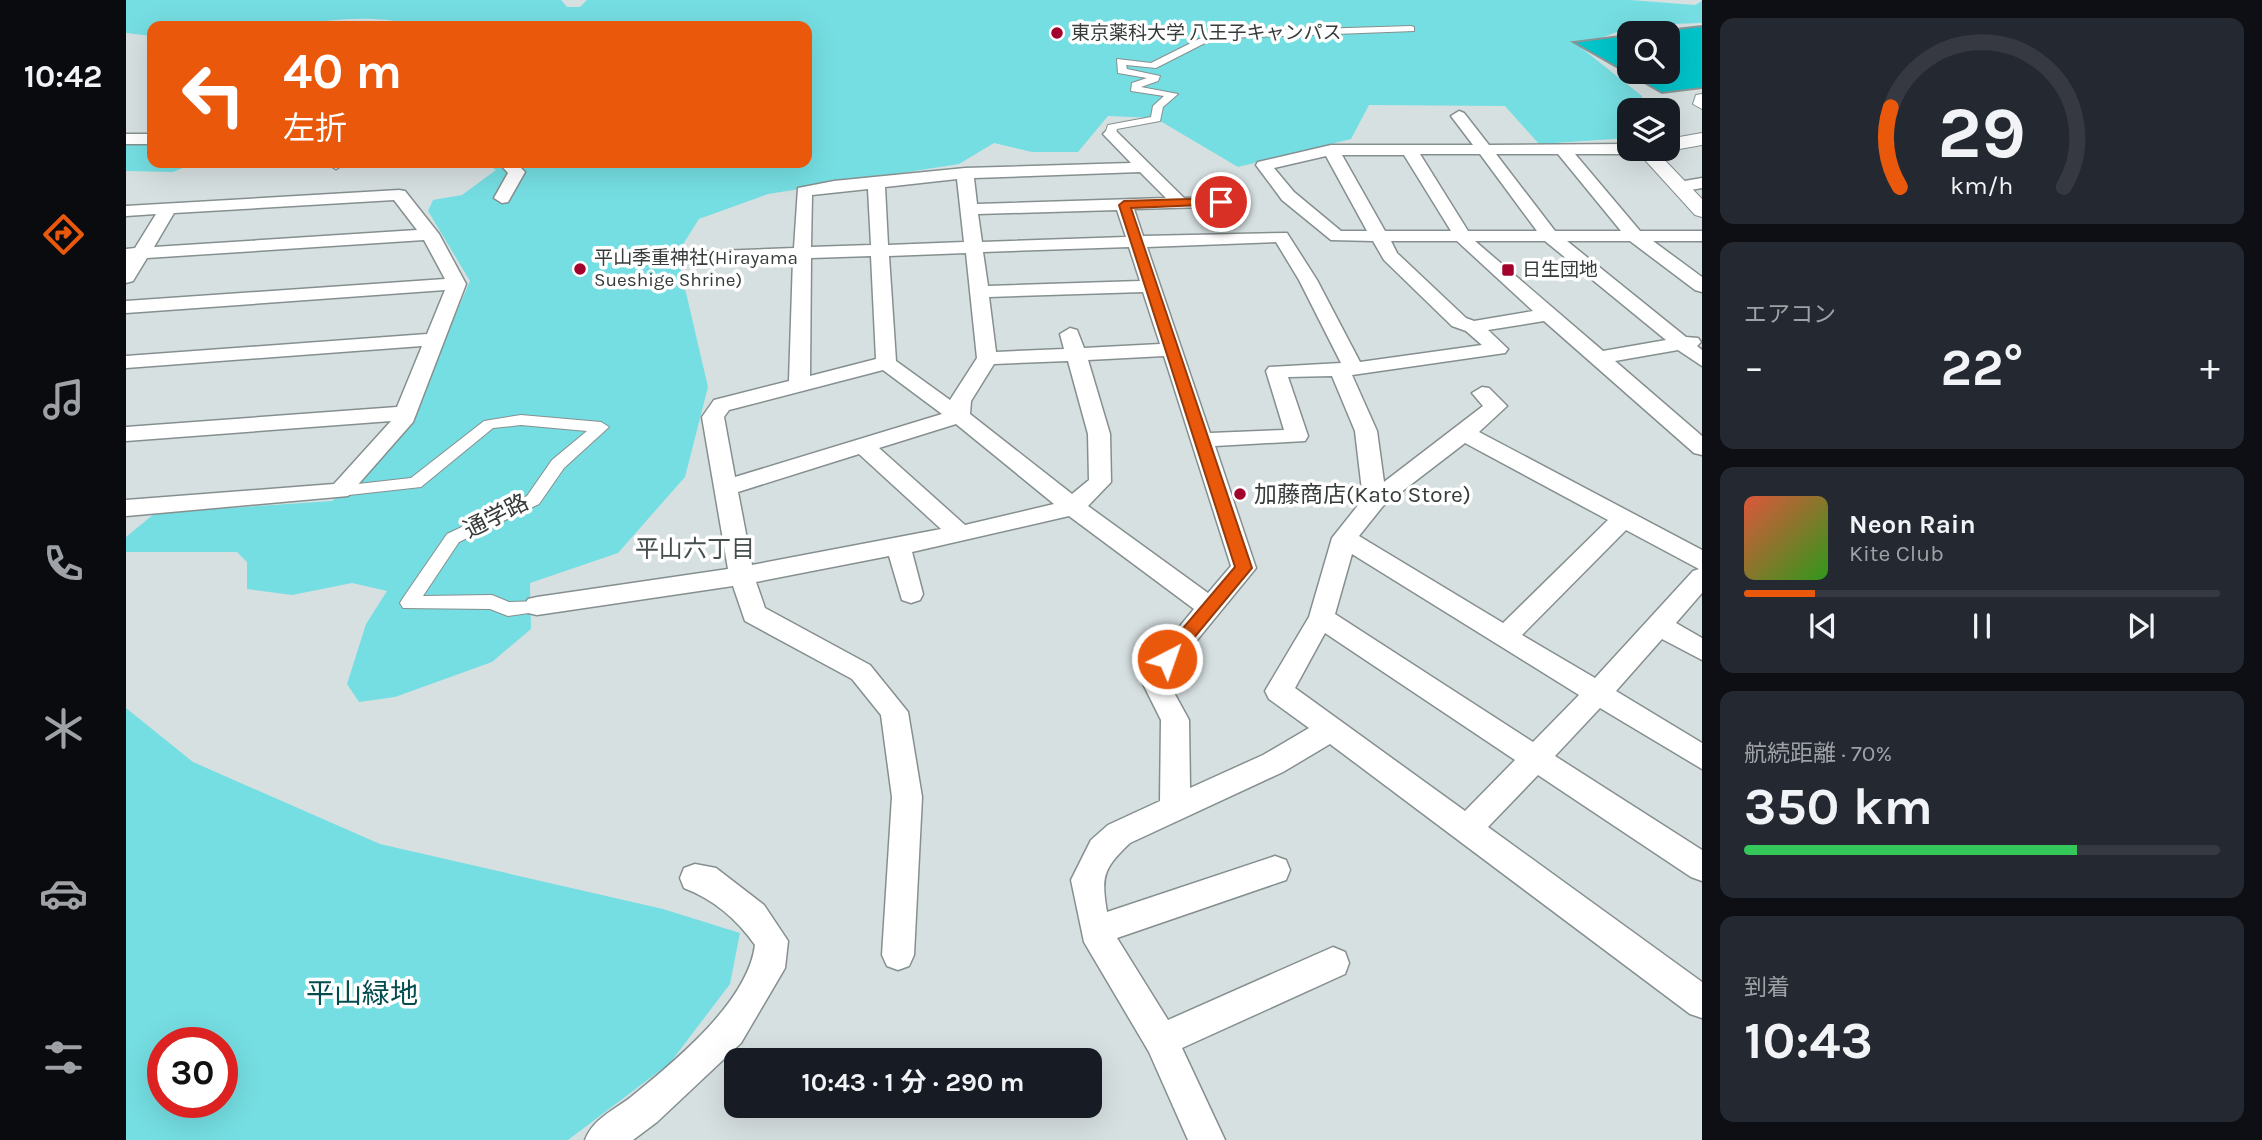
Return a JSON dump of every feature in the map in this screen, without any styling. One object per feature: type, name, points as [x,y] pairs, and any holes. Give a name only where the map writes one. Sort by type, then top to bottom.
[{"type":"street","points":[[1180,203],[1111,134],[1112,127],[1121,124],[1156,119],[1158,106],[1173,94],[1135,89],[1136,85],[1154,79],[1154,76],[1122,71],[1121,61],[1152,66],[1202,41],[1227,36],[1411,29]]},
{"type":"street","points":[[1459,116],[1551,237],[1702,360]]},
{"type":"street","points":[[126,139],[147,139]]},
{"type":"street","points":[[1680,143],[1702,139]]},
{"type":"street","points":[[1617,149],[1331,149],[1264,165],[1288,196],[1337,236],[1702,236]]},
{"type":"street","points":[[1200,440],[1297,436],[1276,371],[1347,369],[1497,349],[1473,327],[1459,322],[1390,256],[1331,149]]},
{"type":"street","points":[[1409,150],[1463,237],[1702,448]]},
{"type":"street","points":[[1563,150],[1636,237],[1702,286]]},
{"type":"street","points":[[1655,161],[1702,211]]},
{"type":"street","points":[[799,387],[804,192],[834,186],[965,173],[1144,167]]},
{"type":"street","points":[[502,198],[517,172],[513,168]]},
{"type":"street","points":[[959,416],[960,401],[987,358],[965,173]]},
{"type":"street","points":[[876,183],[886,363],[959,416],[1073,507],[1211,608]]},
{"type":"street","points":[[1679,187],[1702,183]]},
{"type":"street","points":[[126,211],[399,195],[430,233],[457,284]]},
{"type":"street","points":[[970,209],[1241,201]]},
{"type":"street","points":[[1124,205],[1244,568],[1152,676],[1175,720],[1175,808]]},
{"type":"street","points":[[126,277],[133,254],[168,209]]},
{"type":"street","points":[[133,254],[430,233]]},
{"type":"street","points":[[689,257],[1281,237],[1308,280],[1347,369],[1366,431],[1375,500]]},
{"type":"street","points":[[126,307],[457,284]]},
{"type":"street","points":[[126,508],[340,491],[402,422],[457,284]]},
{"type":"street","points":[[979,292],[1150,286]]},
{"type":"street","points":[[1473,327],[1550,314]]},
{"type":"street","points":[[126,362],[434,339]]},
{"type":"street","points":[[1600,358],[1702,340]]},
{"type":"street","points":[[987,358],[1073,344],[1171,350]]},
{"type":"street","points":[[1073,344],[1099,434],[1100,482],[1073,507]]},
{"type":"street","points":[[886,363],[720,405],[713,417],[742,576],[754,614],[861,672],[894,712],[907,797],[898,955]]},
{"type":"street","points":[[1482,393],[1496,406],[1375,500],[1344,538],[1321,618],[1279,691],[1702,1002]]},
{"type":"street","points":[[126,434],[405,413]]},
{"type":"street","points":[[724,488],[959,416]]},
{"type":"street","name":"通学路","points":[[340,491],[415,483],[489,424],[521,420],[601,427],[558,464],[533,500],[453,538],[410,603],[492,602],[508,609],[742,576],[961,534],[1073,507]]},
{"type":"street","points":[[1464,433],[1702,561]]},
{"type":"street","points":[[864,446],[961,534]]},
{"type":"street","points":[[126,523],[152,506]]},
{"type":"street","points":[[1505,636],[1623,519]]},
{"type":"street","points":[[1344,538],[1702,757]]},
{"type":"street","points":[[899,546],[911,594]]},
{"type":"street","points":[[1467,829],[1599,692],[1702,577]]},
{"type":"street","points":[[1321,618],[1702,867]]},
{"type":"street","points":[[1660,626],[1702,650]]},
{"type":"street","points":[[1207,1140],[1161,1040],[1095,931],[1086,880],[1102,850],[1119,834],[1250,778],[1298,753],[1329,730]]},
{"type":"street","points":[[1095,931],[1275,870]]},
{"type":"street","points":[[603,1140],[643,1109],[729,1031],[769,968],[772,941],[753,915],[705,878],[695,878]]},
{"type":"street","points":[[1161,1040],[1333,963]]},
{"type":"green space","points":[[126,0],[561,0],[567,7],[580,7],[587,0],[1630,0],[1695,5],[1702,1],[1702,23],[1617,21],[1617,32],[1579,46],[1617,76],[1617,84],[1627,84],[1642,96],[1617,98],[1617,139],[1539,144],[1505,106],[1369,105],[1351,139],[1238,167],[1155,118],[1108,116],[1078,152],[1032,152],[994,143],[959,164],[768,194],[699,219],[677,254],[708,387],[685,477],[618,553],[530,583],[531,629],[492,662],[395,697],[359,702],[347,684],[366,624],[387,591],[352,583],[292,595],[247,589],[247,562],[237,552],[126,552],[126,537],[155,513],[332,501],[404,434],[470,281],[428,211],[433,200],[462,195],[496,170],[493,168],[812,168],[812,21],[147,21],[147,35],[126,33]]},
{"type":"green space","points":[[126,133],[147,133],[147,168],[183,168],[173,172],[126,171]]},
{"type":"green space","name":"平山緑地","points":[[126,708],[193,762],[380,844],[663,909],[740,933],[730,984],[670,1063],[568,1140],[126,1140]]},
{"type":"building","points":[[1702,26],[1702,88],[1662,93],[1646,84],[1680,84],[1680,29]]},
{"type":"building","points":[[1617,36],[1617,67],[1573,42]]},
{"type":"place","name":"東京薬科大学 八王子キャンパス","points":[[1057,33]]},
{"type":"place","name":"平山季重神社(Hirayama Sueshige Shrine)","points":[[580,269]]},
{"type":"place","name":"日生団地","points":[[1508,270]]},
{"type":"place","name":"加藤商店(Kato Store)","points":[[1240,494]]},
{"type":"district","name":"平山六丁目","points":[[695,549]]},
{"type":"route","points":[[1167,659],[1244,568],[1124,205],[1221,202]]}]
